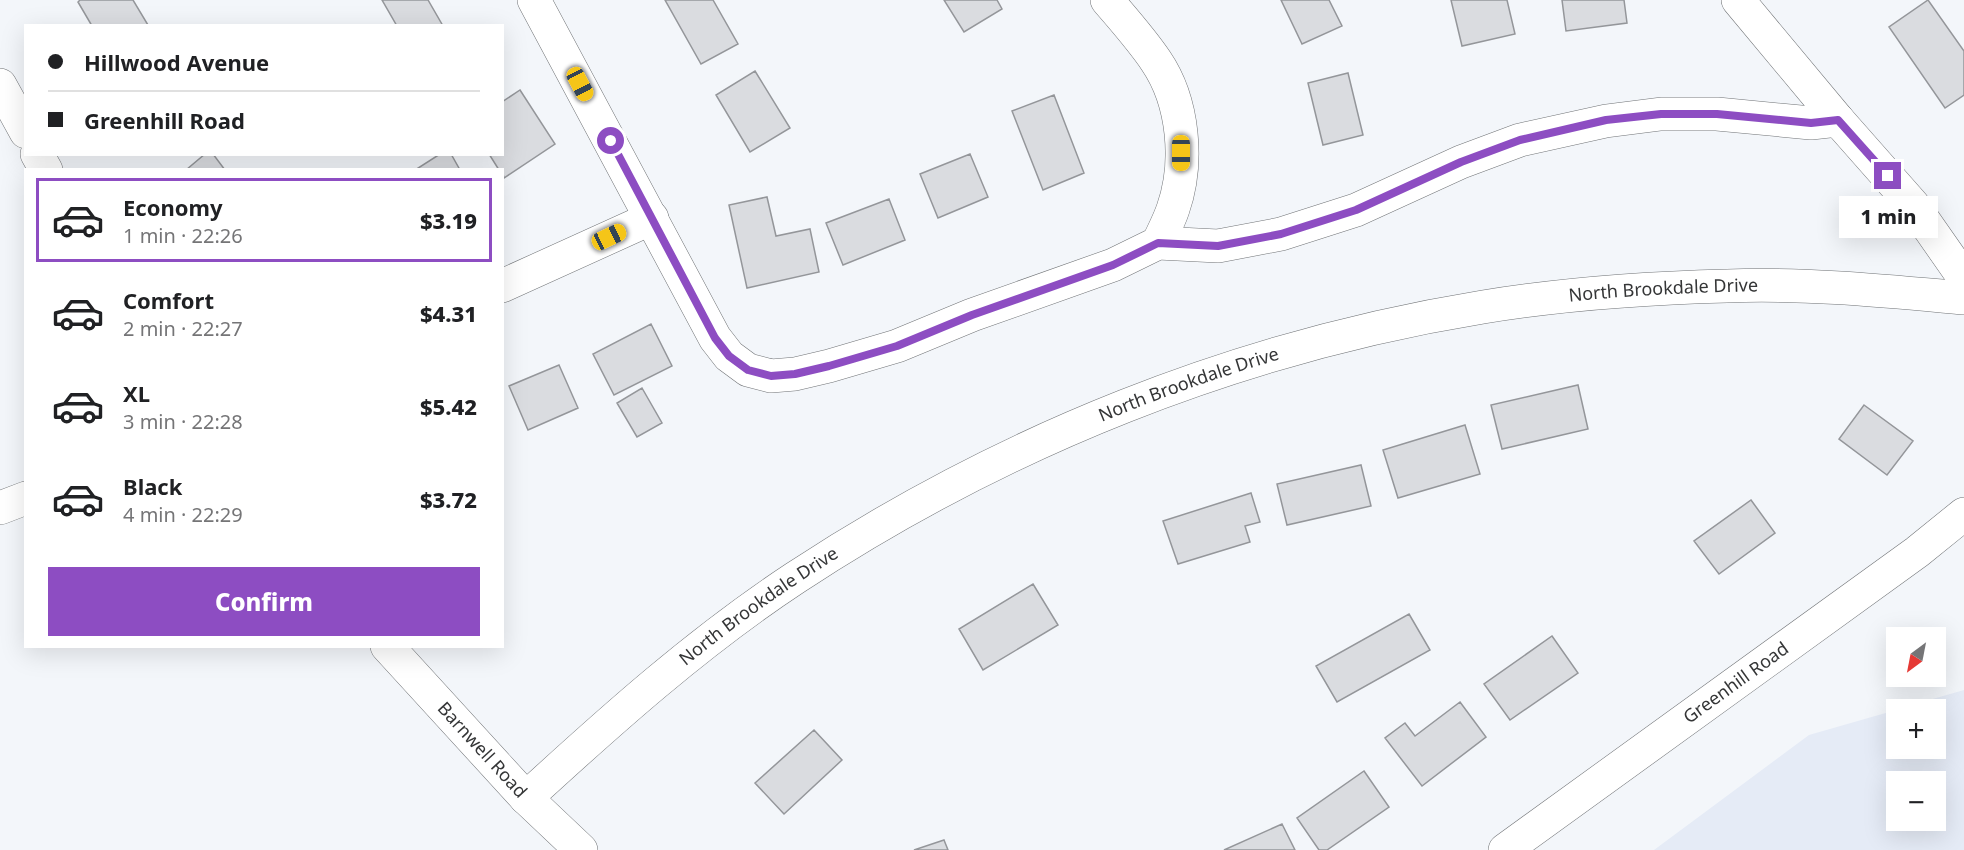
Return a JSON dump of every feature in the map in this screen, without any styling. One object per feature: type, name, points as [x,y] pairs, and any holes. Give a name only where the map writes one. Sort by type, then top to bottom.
[{"type":"street","points":[[534,0],[715,338],[729,356],[748,370],[771,376],[795,374],[829,366],[897,346],[972,315],[1113,265],[1158,243],[1218,246],[1281,234],[1356,210],[1461,162],[1520,140],[1606,120],[1661,114],[1706,114],[1811,123],[1838,120]]},
{"type":"street","points":[[1107,0],[1158,63],[1173,98],[1181,134],[1181,172],[1176,199],[1158,243]]},
{"type":"street","points":[[1738,0],[1838,120],[1913,205],[1964,278]]},
{"type":"street","points":[[0,85],[24,128]]},
{"type":"street","points":[[504,285],[652,218]]},
{"type":"street","name":"North Brookdale Drive","points":[[526,798],[597,733],[693,653],[794,579],[899,514],[1009,455],[1123,406],[1240,364],[1361,331],[1483,307],[1606,292],[1730,285],[1855,288],[1964,298]]},
{"type":"street","points":[[0,508],[24,499]]},
{"type":"street","name":"Greenhill Road","points":[[1505,850],[1917,552],[1964,514]]},
{"type":"street","name":"Barnwell Road","points":[[389,648],[526,798],[581,850]]},
{"type":"shaded area","points":[[1964,690],[1964,850],[1654,850],[1809,735],[1886,713],[1886,759],[1946,759],[1946,699],[1933,699]]},
{"type":"building","points":[[80,0],[133,0],[147,24],[91,24],[78,2]]},
{"type":"building","points":[[382,0],[428,0],[442,24],[396,24]]},
{"type":"building","points":[[665,0],[713,0],[738,44],[701,64]]},
{"type":"building","points":[[944,0],[997,0],[1002,9],[964,32]]},
{"type":"building","points":[[1281,0],[1329,0],[1342,26],[1302,44]]},
{"type":"building","points":[[1451,0],[1507,0],[1515,34],[1462,46]]},
{"type":"building","points":[[1562,0],[1624,0],[1627,23],[1566,31]]},
{"type":"building","points":[[1928,0],[1964,51],[1964,95],[1945,108],[1889,27]]},
{"type":"building","points":[[755,71],[790,128],[750,152],[716,95]]},
{"type":"building","points":[[1348,73],[1363,135],[1323,145],[1308,83]]},
{"type":"building","points":[[520,90],[555,144],[504,178],[504,168],[498,168],[490,156],[504,156],[504,101]]},
{"type":"building","points":[[1054,95],[1084,173],[1043,190],[1012,111]]},
{"type":"building","points":[[970,154],[988,197],[938,218],[920,174]]},
{"type":"building","points":[[203,156],[214,156],[224,168],[188,168]]},
{"type":"building","points":[[437,156],[452,156],[459,168],[418,168]]},
{"type":"building","points":[[767,197],[776,236],[810,229],[819,272],[747,288],[729,205]]},
{"type":"building","points":[[889,199],[905,240],[843,265],[826,223]]},
{"type":"building","points":[[651,324],[672,366],[614,395],[593,354]]},
{"type":"building","points":[[559,365],[578,408],[528,430],[509,386]]},
{"type":"building","points":[[1578,385],[1588,429],[1502,449],[1491,405]]},
{"type":"building","points":[[642,388],[662,423],[637,437],[617,403]]},
{"type":"building","points":[[1864,405],[1913,441],[1887,475],[1839,439]]},
{"type":"building","points":[[1465,425],[1480,474],[1398,498],[1383,450]]},
{"type":"building","points":[[1361,465],[1371,506],[1287,525],[1277,484]]},
{"type":"building","points":[[1251,493],[1260,522],[1245,526],[1250,542],[1178,564],[1163,521]]},
{"type":"building","points":[[1751,500],[1775,533],[1719,574],[1694,541]]},
{"type":"building","points":[[1033,584],[1058,625],[983,670],[959,629]]},
{"type":"building","points":[[1409,614],[1430,650],[1337,702],[1316,666]]},
{"type":"building","points":[[1552,636],[1578,673],[1510,720],[1484,684]]},
{"type":"building","points":[[1460,702],[1486,737],[1422,786],[1385,738],[1405,723],[1415,736]]},
{"type":"building","points":[[814,730],[842,760],[784,814],[755,783]]},
{"type":"building","points":[[1364,771],[1389,807],[1327,850],[1319,850],[1297,818]]},
{"type":"building","points":[[1282,824],[1295,850],[1224,850]]},
{"type":"building","points":[[944,840],[948,850],[914,850]]},
{"type":"route","points":[[611,141],[715,338],[729,356],[748,370],[771,376],[795,374],[829,366],[897,346],[972,315],[1113,265],[1158,243],[1218,246],[1281,234],[1356,210],[1461,162],[1520,140],[1606,120],[1661,114],[1717,114],[1811,123],[1838,120],[1888,176]]}]
